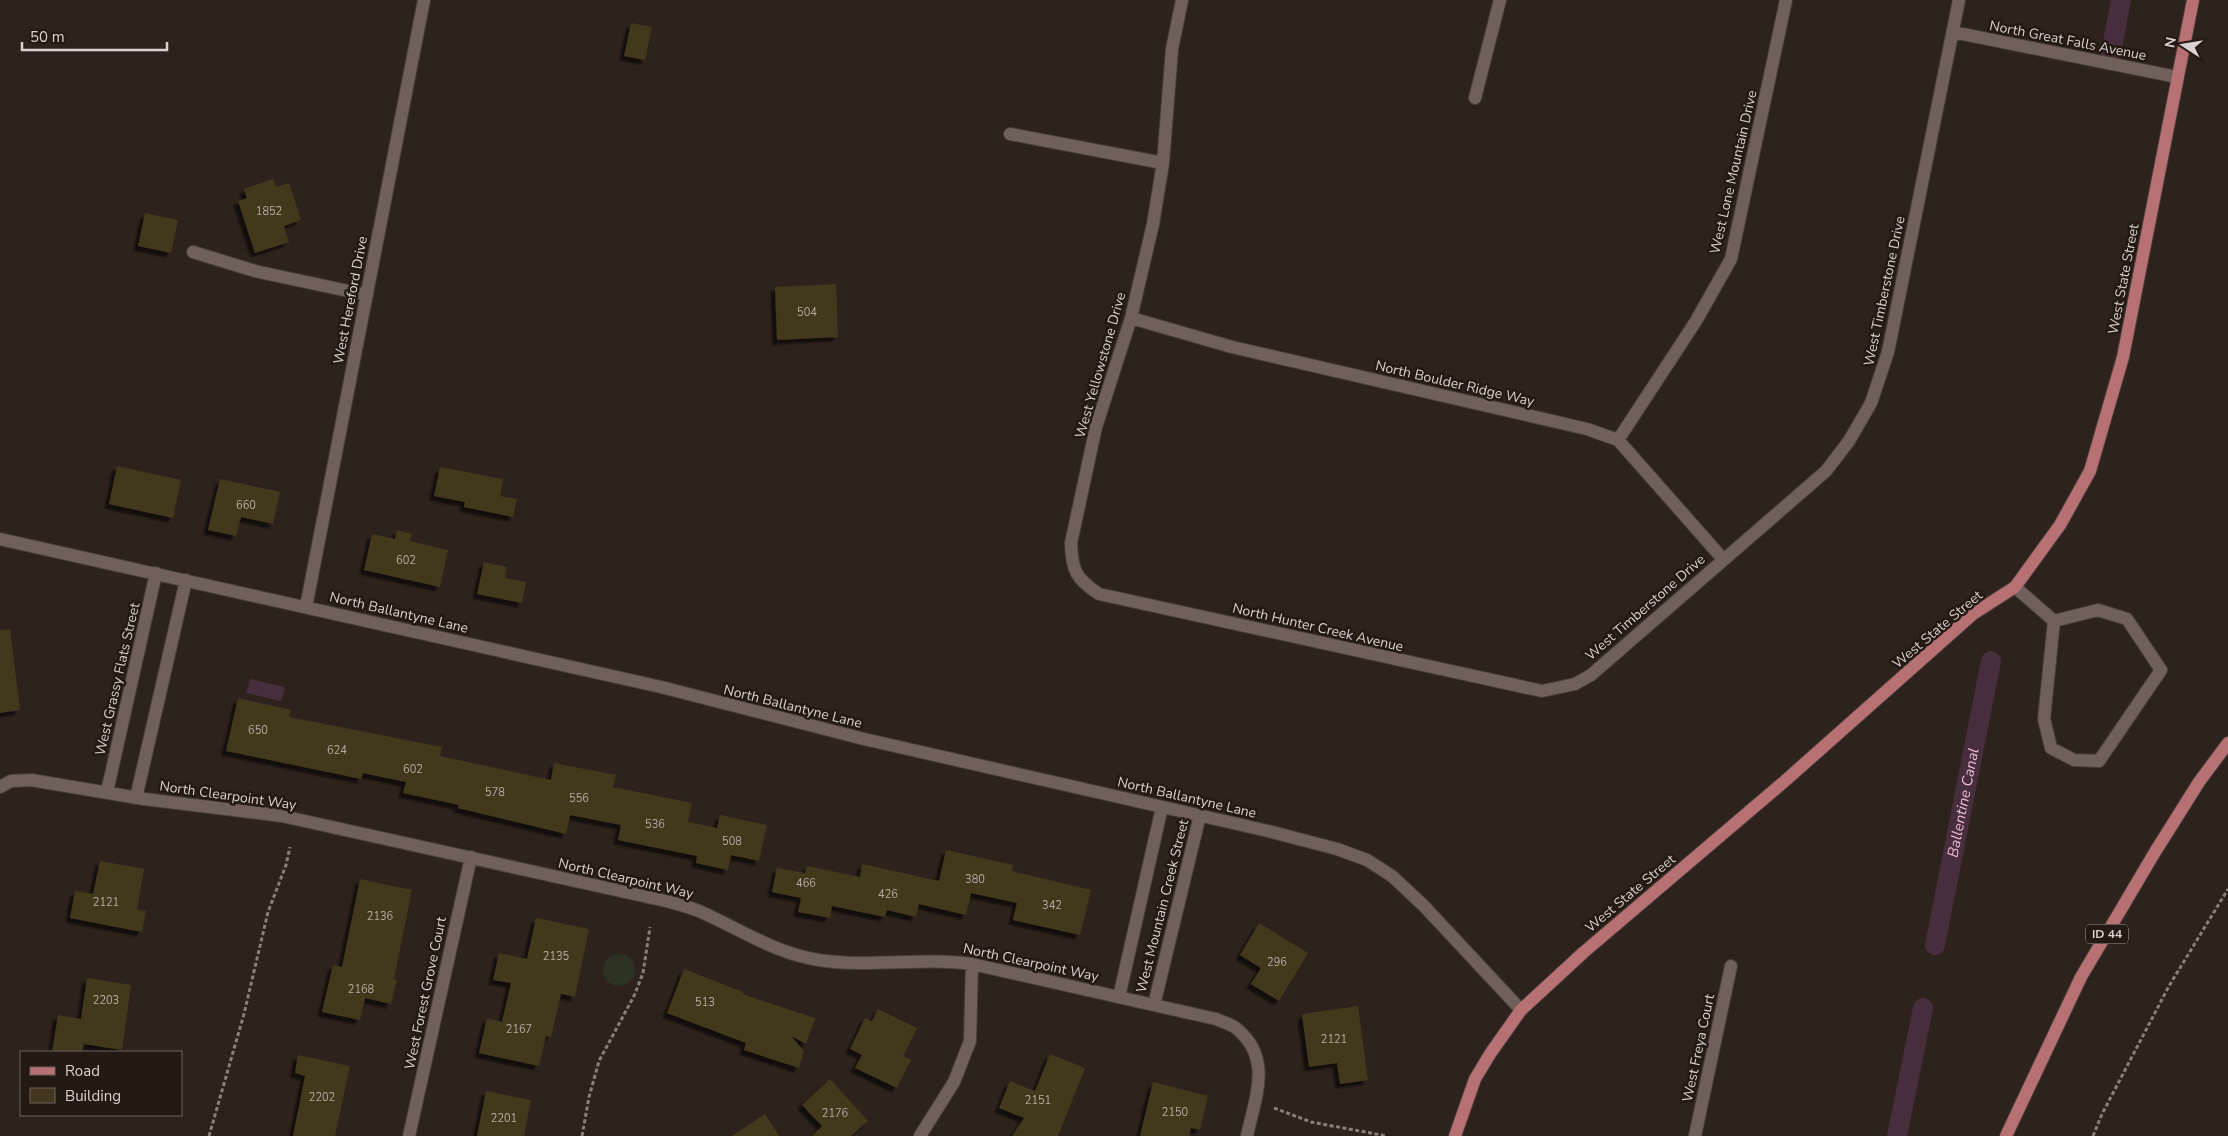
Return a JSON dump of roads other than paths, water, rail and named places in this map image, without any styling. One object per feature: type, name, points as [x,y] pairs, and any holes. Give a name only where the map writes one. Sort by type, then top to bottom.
[{"type":"main road","name":"West State Street","points":[[1455,1136],[1475,1079],[1521,1010],[1584,952],[1786,780],[1973,614],[2014,587],[2060,525],[2090,471],[2123,357],[2193,0]]},
{"type":"main road","name":"ID 44","points":[[2006,1136],[2081,977],[2169,829],[2199,782],[2228,743]]},
{"type":"street","name":"West Hereford Drive","points":[[306,607],[424,0]]},
{"type":"street","name":"West Yellowstone Drive","points":[[1077,576],[1072,561],[1071,544],[1096,427],[1131,318],[1153,224],[1164,163],[1172,49],[1182,0]]},
{"type":"street","points":[[1475,98],[1500,0]]},
{"type":"street","name":"West Lone Mountain Drive","points":[[1618,440],[1696,321],[1731,259],[1786,0]]},
{"type":"street","name":"West Timberstone Drive","points":[[1558,689],[1575,684],[1591,675],[1826,471],[1849,441],[1871,403],[1888,352],[1959,0]]},
{"type":"street","name":"North Great Falls Avenue","points":[[1953,32],[2177,77]]},
{"type":"street","points":[[1010,134],[1164,163]]},
{"type":"street","points":[[193,252],[255,271],[367,295]]},
{"type":"street","name":"North Boulder Ridge Way","points":[[1131,318],[1232,347],[1588,429],[1618,440],[1723,559]]},
{"type":"street","name":"North Ballantyne Lane","points":[[0,539],[661,687],[864,740],[1200,815],[1328,847],[1367,860],[1392,876],[1424,906],[1521,1010]]},
{"type":"street","name":"West Grassy Flats Street","points":[[107,792],[156,573]]},
{"type":"street","name":"North Hunter Creek Avenue","points":[[1077,576],[1099,594],[1527,690],[1558,689]]},
{"type":"street","points":[[136,798],[186,580]]},
{"type":"street","points":[[2014,587],[2054,621]]},
{"type":"street","points":[[2098,610],[2127,619],[2161,670],[2099,761],[2074,760],[2051,748],[2044,718],[2054,621],[2098,610]]},
{"type":"street","name":"North Clearpoint Way","points":[[0,787],[11,781],[31,780],[136,798],[282,816],[666,901],[697,910],[791,954],[818,960],[844,963],[948,960],[1216,1019],[1236,1028],[1254,1050],[1260,1072],[1247,1136]]},
{"type":"street","name":"West Mountain Creek Street","points":[[1119,997],[1162,807]]},
{"type":"street","name":"West Mountain Creek Street","points":[[1154,1005],[1200,815]]},
{"type":"street","name":"West Forest Grove Court","points":[[409,1136],[471,857]]},
{"type":"street","points":[[920,1136],[954,1082],[970,1040],[972,964]]},
{"type":"street","name":"West Freya Court","points":[[1695,1136],[1730,966]]},
{"type":"waterway","name":"Ballentine Canal","points":[[2111,53],[2121,0]]},
{"type":"waterway","name":"Ballentine Canal","points":[[1935,945],[1991,661]]},
{"type":"waterway","name":"Ballentine Canal","points":[[1897,1136],[1923,1008]]}]
